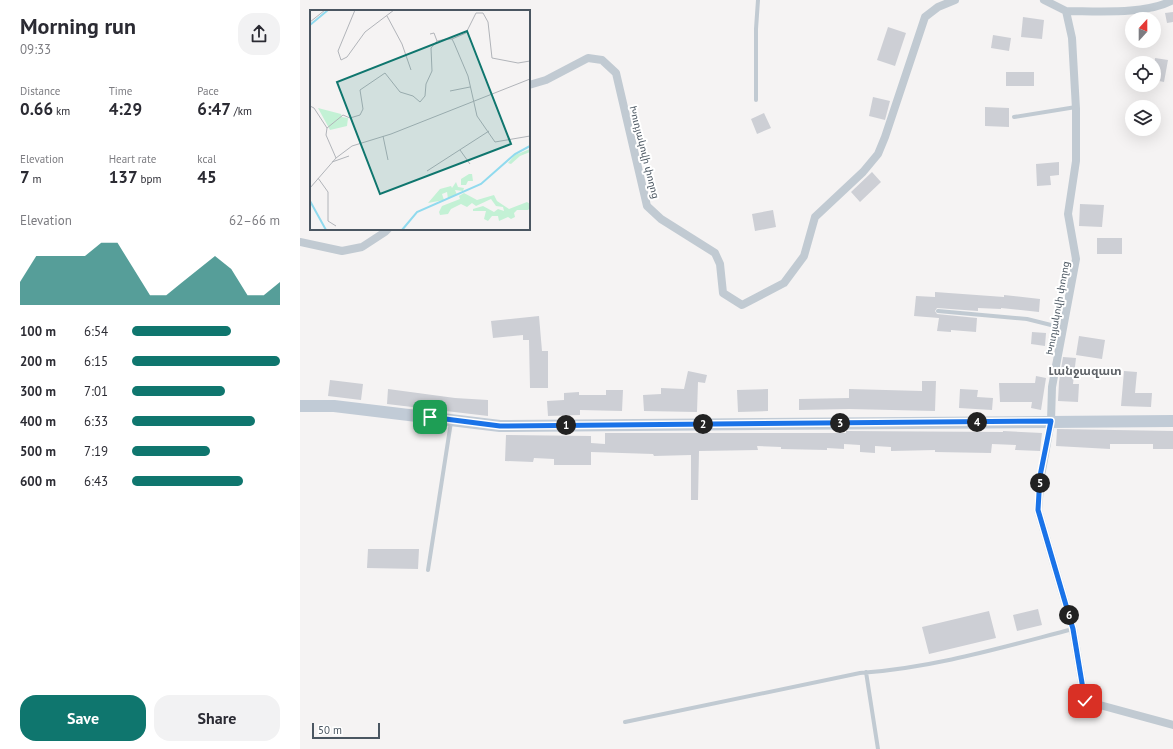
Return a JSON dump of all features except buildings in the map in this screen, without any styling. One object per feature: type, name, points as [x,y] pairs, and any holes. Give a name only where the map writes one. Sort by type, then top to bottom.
[{"type":"street","name":"Խուդյակովի փողոց","points":[[530,85],[546,80],[588,58],[602,60],[616,73],[647,206],[661,219],[715,253],[720,264],[723,293],[742,305],[784,283],[804,256],[815,217],[863,172],[878,154],[885,138],[925,17],[938,7],[955,0]]},
{"type":"street","points":[[1044,0],[1066,10],[1119,11],[1163,6],[1173,0]]},
{"type":"street","name":"Խուդյակովի փողոց","points":[[1066,10],[1072,38],[1076,107],[1076,161],[1068,214],[1076,260],[1052,387],[1051,421],[1040,476],[1038,510],[1073,629],[1085,701],[1173,726]]},
{"type":"street","points":[[300,242],[342,251],[362,247],[387,230]]},
{"type":"street","points":[[300,406],[334,406],[500,426],[1173,421]]},
{"type":"lane","points":[[756,100],[756,29],[758,0]]},
{"type":"lane","points":[[1014,117],[1076,107]]},
{"type":"lane","points":[[938,311],[1027,319],[1063,328]]},
{"type":"lane","points":[[428,570],[452,420]]},
{"type":"lane","points":[[625,722],[866,672],[884,671],[944,662],[1073,629]]},
{"type":"lane","points":[[866,672],[878,749]]},
{"type":"district","name":"Լանջազատ","points":[[1085,371]]},
{"type":"route","points":[[430,417],[500,426],[1051,421],[1040,476],[1038,510],[1073,629],[1085,701]]}]
